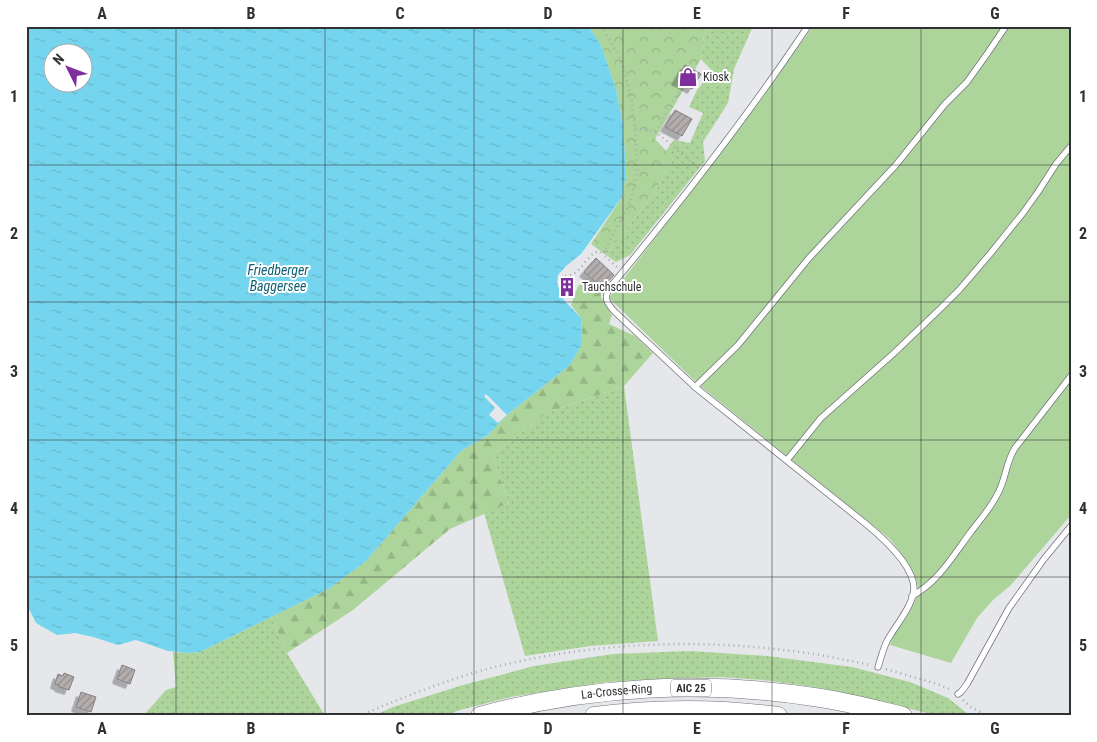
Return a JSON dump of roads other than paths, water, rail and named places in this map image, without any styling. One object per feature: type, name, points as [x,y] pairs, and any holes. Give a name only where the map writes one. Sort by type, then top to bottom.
[{"type":"main road","name":"La-Crosse-Ring","points":[[480,716],[579,695],[663,688],[703,688],[750,690],[814,697],[903,716]]},
{"type":"main road","name":"La-Crosse-Ring","points":[[594,716],[613,713],[699,710],[778,716]]},
{"type":"lane","points":[[808,26],[758,98],[703,171],[611,286],[606,298],[608,304],[615,312],[695,387],[866,524],[897,554],[908,569],[914,588],[906,609],[887,641],[878,666]]},
{"type":"lane","points":[[695,387],[738,345],[810,258],[895,166],[945,104],[967,82],[1006,26]]},
{"type":"lane","points":[[787,460],[821,418],[960,289],[1022,213],[1071,146]]},
{"type":"lane","points":[[912,596],[923,590],[940,572],[988,508],[1000,490],[1012,452],[1071,376]]},
{"type":"lane","points":[[958,694],[967,684],[1009,608],[1044,559],[1071,526]]},
{"type":"water","name":"Friedberger Baggersee","points":[[26,26],[588,26],[601,45],[616,89],[623,124],[626,174],[622,197],[581,254],[558,275],[557,283],[563,299],[581,318],[582,344],[570,365],[507,415],[488,435],[461,451],[366,561],[330,588],[200,652],[168,651],[136,640],[118,645],[75,633],[57,635],[36,623],[26,603]]},
{"type":"place","name":"Kiosk","points":[[688,77]]},
{"type":"place","name":"Tauchschule","points":[[567,287]]}]
